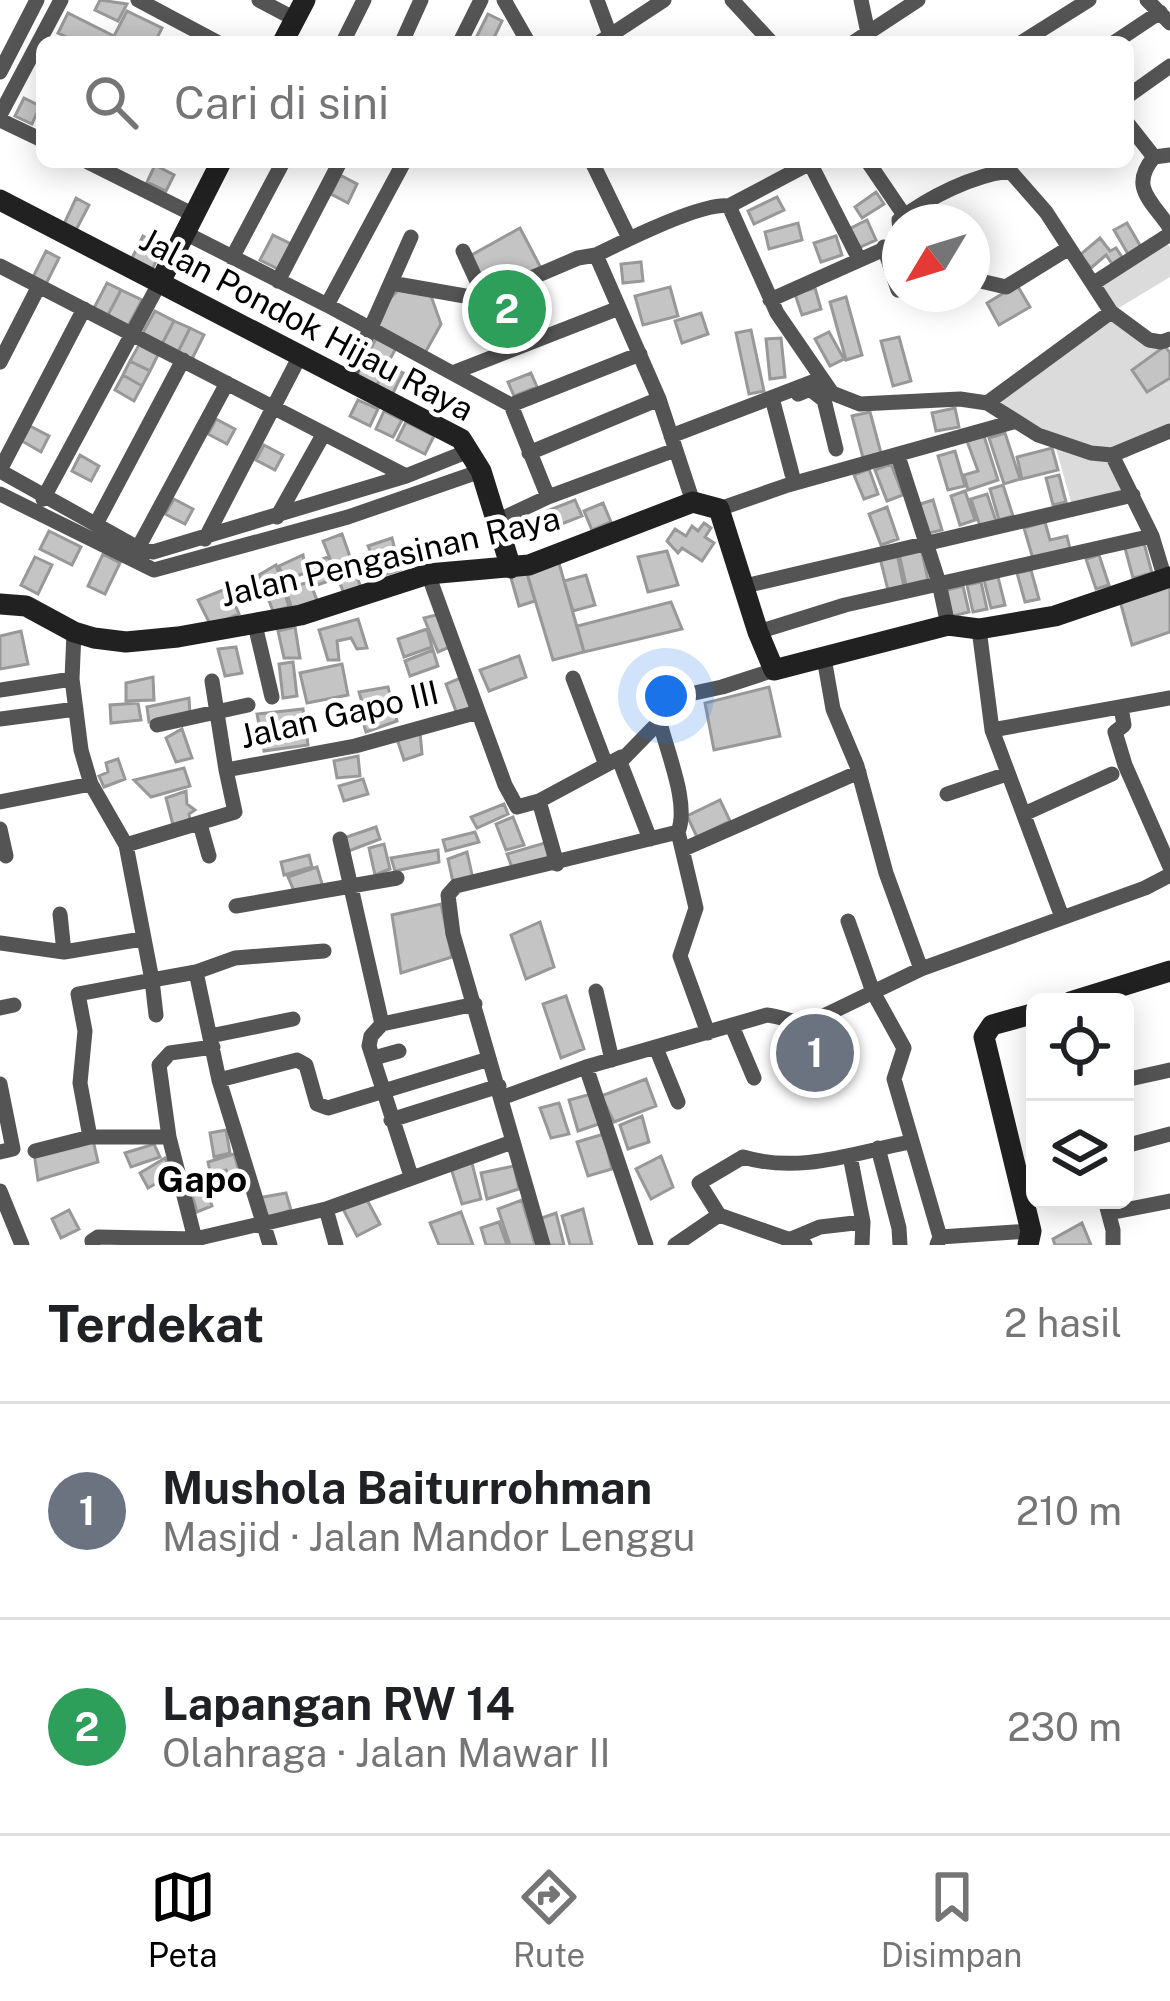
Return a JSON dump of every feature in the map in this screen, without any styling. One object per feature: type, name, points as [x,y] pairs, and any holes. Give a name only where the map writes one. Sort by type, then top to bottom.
[{"type":"street","points":[[0,72],[37,0]]},
{"type":"street","points":[[46,36],[61,0]]},
{"type":"street","points":[[138,0],[206,36]]},
{"type":"street","points":[[259,0],[300,9],[286,36]]},
{"type":"street","points":[[346,36],[364,0]]},
{"type":"street","points":[[404,36],[421,0]]},
{"type":"street","points":[[463,36],[481,0]]},
{"type":"street","points":[[504,0],[521,36]]},
{"type":"street","points":[[597,0],[605,36]]},
{"type":"street","points":[[608,36],[664,0]]},
{"type":"street","points":[[732,0],[759,36]]},
{"type":"street","points":[[861,0],[861,36]]},
{"type":"street","points":[[864,36],[918,0]]},
{"type":"street","points":[[1033,36],[1089,0]]},
{"type":"street","points":[[1124,36],[1159,12]]},
{"type":"street","points":[[13,46],[36,57]]},
{"type":"street","points":[[36,59],[0,117],[36,137]]},
{"type":"street","points":[[1134,92],[1170,66]]},
{"type":"street","points":[[1094,283],[1170,231],[1141,182],[1141,172],[1162,156],[1134,130]]},
{"type":"street","points":[[98,168],[189,224],[232,258],[511,405],[548,497]]},
{"type":"street","points":[[36,513],[218,168]]},
{"type":"street","points":[[232,258],[280,168]]},
{"type":"street","points":[[278,281],[337,168]]},
{"type":"street","points":[[327,305],[401,168]]},
{"type":"street","points":[[595,168],[629,238]]},
{"type":"street","points":[[814,168],[858,257]]},
{"type":"street","points":[[871,168],[892,204]]},
{"type":"street","points":[[973,168],[973,181]]},
{"type":"street","points":[[933,204],[973,181],[1015,168]]},
{"type":"street","points":[[1019,168],[1111,312],[1149,340],[1170,339]]},
{"type":"street","points":[[391,283],[454,297],[485,298],[696,210],[730,206],[778,169]]},
{"type":"street","name":"Jalan Pondok Hijau Raya","points":[[0,200],[450,432],[471,450],[481,471],[512,568]]},
{"type":"street","points":[[730,206],[770,299],[832,394],[860,404],[960,399],[987,403],[1012,422],[1069,446],[1112,455],[1170,431]]},
{"type":"street","points":[[347,379],[411,237]]},
{"type":"street","points":[[770,299],[882,248]]},
{"type":"street","points":[[990,283],[1006,287],[1069,248]]},
{"type":"street","points":[[463,250],[485,298]]},
{"type":"street","points":[[596,255],[659,399],[693,502],[719,508],[1012,422]]},
{"type":"street","points":[[0,266],[406,476]]},
{"type":"street","points":[[0,362],[39,286]]},
{"type":"street","points":[[455,372],[620,308]]},
{"type":"street","points":[[84,309],[0,470],[138,548],[153,552],[277,518],[471,450]]},
{"type":"street","points":[[987,403],[1111,312]]},
{"type":"street","points":[[205,539],[301,354]]},
{"type":"street","points":[[511,405],[640,354]]},
{"type":"street","points":[[96,524],[183,360]]},
{"type":"street","points":[[773,402],[820,379]]},
{"type":"street","points":[[138,548],[227,383]]},
{"type":"street","points":[[497,521],[810,389],[824,400],[836,449]]},
{"type":"street","points":[[530,453],[659,399]]},
{"type":"street","points":[[773,402],[792,474]]},
{"type":"street","points":[[277,518],[323,435]]},
{"type":"street","points":[[708,1033],[680,956],[696,908],[681,840],[680,800],[656,705],[948,626],[979,628],[1054,616],[1167,578],[1112,455]]},
{"type":"street","points":[[898,456],[948,626]]},
{"type":"street","points":[[0,494],[154,570],[348,517],[481,471]]},
{"type":"street","points":[[745,586],[1133,495]]},
{"type":"street","name":"Jalan Pengasinan Raya","points":[[0,604],[26,606],[74,632],[143,642],[301,615],[428,574],[512,568],[693,502]]},
{"type":"street","points":[[719,508],[774,670]]},
{"type":"street","points":[[758,632],[845,604],[1152,536]]},
{"type":"street","points":[[428,574],[514,804],[520,808],[613,761],[658,723]]},
{"type":"street","points":[[255,625],[272,697]]},
{"type":"street","points":[[979,628],[992,730],[1062,917]]},
{"type":"street","points":[[74,632],[72,679],[81,750],[92,784],[126,845],[156,1015]]},
{"type":"street","points":[[824,658],[833,709],[859,772],[886,873],[922,969]]},
{"type":"street","points":[[573,678],[650,839]]},
{"type":"street","points":[[0,690],[72,679]]},
{"type":"street","points":[[212,681],[226,770]]},
{"type":"street","points":[[992,730],[1170,698]]},
{"type":"street","points":[[157,724],[248,705]]},
{"type":"street","points":[[392,1120],[767,1015],[809,1023],[922,969],[1145,888],[1170,871],[1115,732],[1124,725],[1121,707]]},
{"type":"street","points":[[0,719],[76,709]]},
{"type":"street","name":"Jalan Gapo III","points":[[200,824],[235,812],[226,770],[355,746],[478,712]]},
{"type":"street","points":[[543,1245],[448,913],[450,890],[650,839],[681,840],[859,772]]},
{"type":"street","points":[[947,794],[1007,774]]},
{"type":"street","points":[[1024,814],[1112,774]]},
{"type":"street","points":[[0,802],[92,784]]},
{"type":"street","points":[[539,801],[557,864]]},
{"type":"street","points":[[126,845],[200,824],[208,856]]},
{"type":"street","points":[[0,829],[6,856]]},
{"type":"street","points":[[340,839],[382,1024]]},
{"type":"street","points":[[236,906],[398,878]]},
{"type":"street","points":[[60,914],[64,952]]},
{"type":"street","points":[[848,921],[872,992],[904,1048],[894,1079],[938,1241],[1029,1238],[984,1037],[992,1025],[1026,1016]]},
{"type":"street","points":[[0,943],[64,952],[142,939]]},
{"type":"street","points":[[90,1137],[80,1082],[85,1031],[78,994],[196,972],[236,958],[324,951]]},
{"type":"street","points":[[1098,993],[1170,970]]},
{"type":"street","points":[[196,972],[219,1079],[270,1245]]},
{"type":"street","points":[[596,991],[612,1060]]},
{"type":"street","points":[[411,1176],[369,1041],[382,1024],[475,1004]]},
{"type":"street","points":[[196,1242],[169,1137],[159,1066],[170,1053],[293,1019]]},
{"type":"street","points":[[731,1026],[754,1078]]},
{"type":"street","points":[[656,1048],[678,1102]]},
{"type":"street","points":[[374,1058],[399,1051]]},
{"type":"street","points":[[219,1079],[297,1060],[306,1064],[322,1108],[489,1059]]},
{"type":"street","points":[[586,1067],[646,1245]]},
{"type":"street","points":[[1134,1078],[1170,1070]]},
{"type":"street","points":[[0,1084],[13,1149],[0,1152]]},
{"type":"street","points":[[1134,1144],[1170,1134]]},
{"type":"street","points":[[34,1151],[90,1137],[169,1137]]},
{"type":"street","points":[[94,1245],[98,1237],[196,1242],[326,1209],[512,1142]]},
{"type":"street","points":[[862,1222],[820,1228],[797,1243],[719,1215],[699,1183],[743,1157],[802,1166],[910,1142]]},
{"type":"street","points":[[878,1148],[900,1245]]},
{"type":"street","points":[[850,1156],[862,1245]]},
{"type":"street","points":[[0,1191],[22,1245]]},
{"type":"street","points":[[1134,1205],[1170,1202]]},
{"type":"street","points":[[326,1209],[336,1245]]},
{"type":"street","points":[[1107,1209],[1113,1245]]},
{"type":"street","points":[[675,1245],[719,1215]]},
{"type":"shaded area","points":[[1164,241],[1170,247],[1170,277],[1112,312],[1165,346],[1132,370],[1147,391],[1170,378],[1170,431],[1112,455],[1133,495],[1073,509],[1054,441],[987,403],[1111,312],[1094,283]]},
{"type":"shaded area","points":[[528,286],[538,310],[485,333],[475,307]]},
{"type":"building","points":[[100,0],[127,4],[118,21],[95,10]]},
{"type":"building","points":[[127,11],[162,28],[158,36],[114,36]]},
{"type":"building","points":[[68,13],[114,36],[58,33]]},
{"type":"building","points":[[488,14],[502,21],[495,36],[477,36]]},
{"type":"building","points":[[24,98],[36,104],[32,124],[15,116]]},
{"type":"building","points":[[154,168],[174,175],[166,191],[147,182]]},
{"type":"building","points":[[340,175],[357,184],[348,203],[331,194]]},
{"type":"building","points":[[876,192],[884,204],[862,218],[855,207]]},
{"type":"building","points":[[777,197],[784,210],[754,224],[748,211]]},
{"type":"building","points":[[76,198],[89,205],[76,230],[64,224]]},
{"type":"building","points":[[867,220],[876,240],[856,249],[847,230]]},
{"type":"building","points":[[798,223],[802,240],[769,249],[765,232]]},
{"type":"building","points":[[1127,223],[1141,247],[1128,254],[1114,230]]},
{"type":"building","points":[[520,228],[543,272],[486,296],[468,257]]},
{"type":"building","points":[[273,235],[291,244],[278,269],[260,260]]},
{"type":"building","points":[[143,236],[163,246],[151,272],[130,262]]},
{"type":"building","points":[[836,236],[842,255],[821,262],[814,243]]},
{"type":"building","points":[[1100,238],[1122,257],[1112,264],[1106,255],[1091,268],[1080,255]]},
{"type":"building","points":[[46,251],[59,258],[46,284],[33,277]]},
{"type":"building","points":[[641,262],[643,281],[623,283],[621,264]]},
{"type":"building","points":[[107,283],[121,290],[108,315],[94,308]]},
{"type":"building","points":[[1017,285],[1030,307],[999,325],[990,301]]},
{"type":"building","points":[[670,287],[678,316],[643,325],[635,296]]},
{"type":"building","points":[[815,288],[821,309],[802,315],[795,294]]},
{"type":"building","points":[[121,290],[142,300],[128,326],[108,315]]},
{"type":"building","points":[[398,290],[431,296],[441,324],[425,353],[378,327]]},
{"type":"building","points":[[846,297],[862,355],[846,360],[830,302]]},
{"type":"building","points":[[155,311],[174,321],[161,346],[141,336]]},
{"type":"building","points":[[701,313],[708,334],[682,343],[675,321]]},
{"type":"building","points":[[174,321],[190,328],[177,354],[161,346]]},
{"type":"building","points":[[190,328],[204,335],[191,361],[177,354]]},
{"type":"building","points":[[751,330],[764,391],[749,394],[736,333]]},
{"type":"building","points":[[829,332],[844,359],[830,366],[815,339]]},
{"type":"building","points":[[899,337],[911,381],[893,386],[881,341]]},
{"type":"building","points":[[781,338],[785,377],[770,379],[766,339]]},
{"type":"building","points":[[376,339],[396,348],[387,365],[367,355]]},
{"type":"building","points":[[139,345],[158,355],[150,371],[130,361]]},
{"type":"building","points":[[1165,346],[1170,353],[1170,378],[1147,392],[1132,370]]},
{"type":"building","points":[[367,355],[387,365],[374,391],[354,381]]},
{"type":"building","points":[[130,361],[150,371],[142,386],[123,375]]},
{"type":"building","points":[[387,365],[403,373],[390,399],[374,391]]},
{"type":"building","points":[[531,373],[537,387],[514,396],[508,382]]},
{"type":"building","points":[[123,375],[142,386],[134,401],[115,390]]},
{"type":"building","points":[[358,400],[378,409],[370,426],[350,416]]},
{"type":"building","points":[[955,408],[959,427],[936,431],[932,413]]},
{"type":"building","points":[[384,411],[402,420],[393,437],[376,429]]},
{"type":"building","points":[[870,412],[881,453],[863,458],[852,416]]},
{"type":"building","points":[[216,419],[235,429],[227,444],[208,434]]},
{"type":"building","points":[[406,422],[434,436],[425,454],[397,440]]},
{"type":"building","points":[[30,426],[49,436],[41,452],[22,441]]},
{"type":"building","points":[[1005,433],[1020,479],[1004,484],[989,438]]},
{"type":"building","points":[[984,436],[998,480],[968,490],[964,475],[978,471],[967,441]]},
{"type":"building","points":[[264,445],[283,455],[275,470],[256,460]]},
{"type":"building","points":[[1052,448],[1058,470],[1022,479],[1017,457]]},
{"type":"building","points":[[955,451],[965,486],[948,490],[938,456]]},
{"type":"building","points":[[80,455],[99,466],[91,481],[72,471]]},
{"type":"building","points":[[891,464],[903,495],[887,501],[875,470]]},
{"type":"building","points":[[869,469],[878,494],[864,499],[854,475]]},
{"type":"building","points":[[1059,475],[1066,502],[1053,505],[1046,478]]},
{"type":"building","points":[[1003,485],[1013,516],[999,520],[990,489]]},
{"type":"building","points":[[965,491],[975,520],[960,525],[951,496]]},
{"type":"building","points":[[987,494],[996,521],[980,526],[971,499]]},
{"type":"building","points":[[174,499],[193,509],[185,524],[165,514]]},
{"type":"building","points":[[575,500],[582,516],[554,527],[547,511]]},
{"type":"building","points":[[933,500],[942,530],[925,534],[917,505]]},
{"type":"building","points":[[603,503],[611,522],[592,530],[584,511]]},
{"type":"building","points":[[887,507],[898,539],[881,545],[869,514]]},
{"type":"building","points":[[1045,522],[1050,540],[1067,536],[1070,549],[1033,559],[1024,528]]},
{"type":"building","points":[[704,523],[711,528],[705,537],[714,543],[702,561],[682,548],[678,553],[667,541],[675,529],[686,536],[692,526],[698,531]]},
{"type":"building","points":[[49,531],[81,547],[72,565],[40,549]]},
{"type":"building","points":[[342,534],[361,588],[345,596],[323,541]]},
{"type":"building","points":[[392,538],[400,570],[381,576],[368,546]]},
{"type":"building","points":[[1144,543],[1152,573],[1133,578],[1125,548]]},
{"type":"building","points":[[921,548],[928,580],[906,585],[899,553]]},
{"type":"building","points":[[667,551],[678,585],[648,592],[638,557]]},
{"type":"building","points":[[103,554],[120,563],[105,594],[88,586]]},
{"type":"building","points":[[897,554],[904,587],[888,590],[880,558]]},
{"type":"building","points":[[303,555],[306,573],[284,580],[279,566]]},
{"type":"building","points":[[1099,555],[1109,585],[1096,589],[1086,559]]},
{"type":"building","points":[[557,556],[584,652],[553,660],[526,570]]},
{"type":"building","points":[[35,557],[52,565],[38,594],[21,585]]},
{"type":"building","points":[[328,557],[337,578],[314,586],[306,565]]},
{"type":"building","points":[[276,565],[289,607],[273,611],[259,575]]},
{"type":"building","points":[[526,570],[535,601],[519,606],[509,571]]},
{"type":"building","points":[[1031,570],[1039,599],[1025,602],[1017,573]]},
{"type":"building","points":[[586,575],[595,605],[573,611],[564,581]]},
{"type":"building","points":[[998,577],[1005,605],[991,608],[984,580]]},
{"type":"building","points":[[310,582],[318,603],[292,609],[285,588]]},
{"type":"building","points":[[981,582],[987,609],[973,612],[967,585]]},
{"type":"building","points":[[1170,582],[1170,632],[1132,645],[1120,601]]},
{"type":"building","points":[[963,586],[969,612],[949,617],[943,591]]},
{"type":"building","points":[[228,588],[239,614],[211,626],[198,600]]},
{"type":"building","points":[[671,602],[682,629],[584,652],[577,626]]},
{"type":"building","points":[[440,614],[452,646],[438,652],[424,618]]},
{"type":"building","points":[[358,619],[367,648],[357,649],[351,638],[337,641],[339,660],[328,660],[319,630]]},
{"type":"building","points":[[295,627],[300,658],[284,658],[278,631]]},
{"type":"building","points":[[427,629],[432,647],[404,657],[398,639]]},
{"type":"building","points":[[21,631],[28,664],[0,669],[0,636]]},
{"type":"building","points":[[236,647],[242,673],[225,676],[218,649]]},
{"type":"building","points":[[433,650],[438,666],[410,676],[405,661]]},
{"type":"building","points":[[519,656],[526,677],[489,691],[480,670]]},
{"type":"building","points":[[293,662],[297,696],[283,698],[279,664]]},
{"type":"building","points":[[342,664],[348,695],[307,703],[300,673]]},
{"type":"building","points":[[153,677],[154,700],[126,701],[126,683]]},
{"type":"building","points":[[463,677],[473,708],[457,714],[446,684]]},
{"type":"building","points":[[388,687],[391,699],[363,706],[359,692]]},
{"type":"building","points":[[769,687],[780,736],[714,750],[705,703]]},
{"type":"building","points":[[189,698],[190,715],[149,722],[147,707]]},
{"type":"building","points":[[138,703],[141,720],[111,723],[110,705]]},
{"type":"building","points":[[392,703],[397,721],[366,732],[361,715]]},
{"type":"building","points":[[303,709],[308,745],[264,751],[257,714]]},
{"type":"building","points":[[182,729],[192,758],[176,762],[166,738]]},
{"type":"building","points":[[420,732],[422,754],[404,760],[397,739]]},
{"type":"building","points":[[358,756],[360,776],[337,778],[334,761]]},
{"type":"building","points":[[118,759],[125,779],[104,787],[99,776],[108,772],[106,763]]},
{"type":"building","points":[[184,768],[190,786],[151,797],[134,780]]},
{"type":"building","points":[[363,779],[368,794],[344,801],[339,786]]},
{"type":"building","points":[[186,791],[187,804],[195,810],[190,820],[173,825],[166,798]]},
{"type":"building","points":[[720,800],[730,821],[697,837],[687,816]]},
{"type":"building","points":[[504,804],[508,814],[477,828],[471,817]]},
{"type":"building","points":[[513,817],[524,845],[506,850],[496,824]]},
{"type":"building","points":[[376,827],[380,839],[346,852],[341,839]]},
{"type":"building","points":[[475,832],[479,842],[446,851],[443,840]]},
{"type":"building","points":[[548,842],[553,858],[513,870],[507,854]]},
{"type":"building","points":[[384,844],[390,869],[375,875],[369,848]]},
{"type":"building","points":[[438,850],[439,862],[395,871],[391,858]]},
{"type":"building","points":[[467,852],[473,879],[453,882],[448,859]]},
{"type":"building","points":[[309,855],[312,867],[284,875],[281,862]]},
{"type":"building","points":[[317,867],[323,887],[294,891],[288,877]]},
{"type":"building","points":[[441,904],[452,957],[401,973],[392,915]]},
{"type":"building","points":[[540,922],[554,967],[526,979],[511,935]]},
{"type":"building","points":[[566,996],[584,1049],[561,1058],[543,1004]]},
{"type":"building","points":[[817,1038],[830,1056],[815,1067],[802,1048]]},
{"type":"building","points":[[646,1079],[656,1106],[614,1122],[601,1096]]},
{"type":"building","points":[[591,1094],[599,1124],[578,1131],[569,1100]]},
{"type":"building","points":[[559,1103],[569,1134],[551,1138],[540,1108]]},
{"type":"building","points":[[642,1116],[649,1142],[628,1149],[620,1125]]},
{"type":"building","points":[[226,1130],[230,1153],[214,1157],[210,1133]]},
{"type":"building","points":[[604,1134],[612,1169],[588,1176],[577,1142]]},
{"type":"building","points":[[93,1140],[98,1162],[38,1180],[34,1153]]},
{"type":"building","points":[[154,1144],[160,1157],[131,1167],[125,1153]]},
{"type":"building","points":[[234,1154],[241,1178],[233,1183],[226,1170],[211,1175],[208,1162]]},
{"type":"building","points":[[661,1156],[673,1187],[651,1199],[636,1169]]},
{"type":"building","points":[[165,1158],[173,1174],[148,1188],[140,1173]]},
{"type":"building","points":[[471,1159],[481,1199],[462,1204],[450,1165]]},
{"type":"building","points":[[514,1166],[519,1189],[487,1199],[481,1173]]},
{"type":"building","points":[[204,1184],[212,1206],[197,1212],[190,1188]]},
{"type":"building","points":[[286,1193],[291,1210],[265,1219],[258,1198]]},
{"type":"building","points":[[366,1198],[380,1224],[357,1236],[343,1209]]},
{"type":"building","points":[[522,1200],[535,1245],[510,1245],[498,1209]]},
{"type":"building","points":[[583,1209],[592,1245],[570,1245],[562,1216]]},
{"type":"building","points":[[69,1210],[79,1229],[61,1238],[52,1219]]},
{"type":"building","points":[[461,1212],[473,1245],[439,1245],[430,1223]]},
{"type":"building","points":[[556,1213],[564,1245],[547,1245],[539,1219]]},
{"type":"building","points":[[499,1222],[507,1245],[486,1245],[481,1228]]},
{"type":"building","points":[[1082,1223],[1091,1245],[1055,1245],[1053,1239]]},
{"type":"place","name":"Lapangan RW 14","points":[[507,309]]},
{"type":"place","name":"Mushola Baiturrohman","points":[[815,1053]]},
{"type":"district","name":"Gapo","points":[[202,1179]]}]
